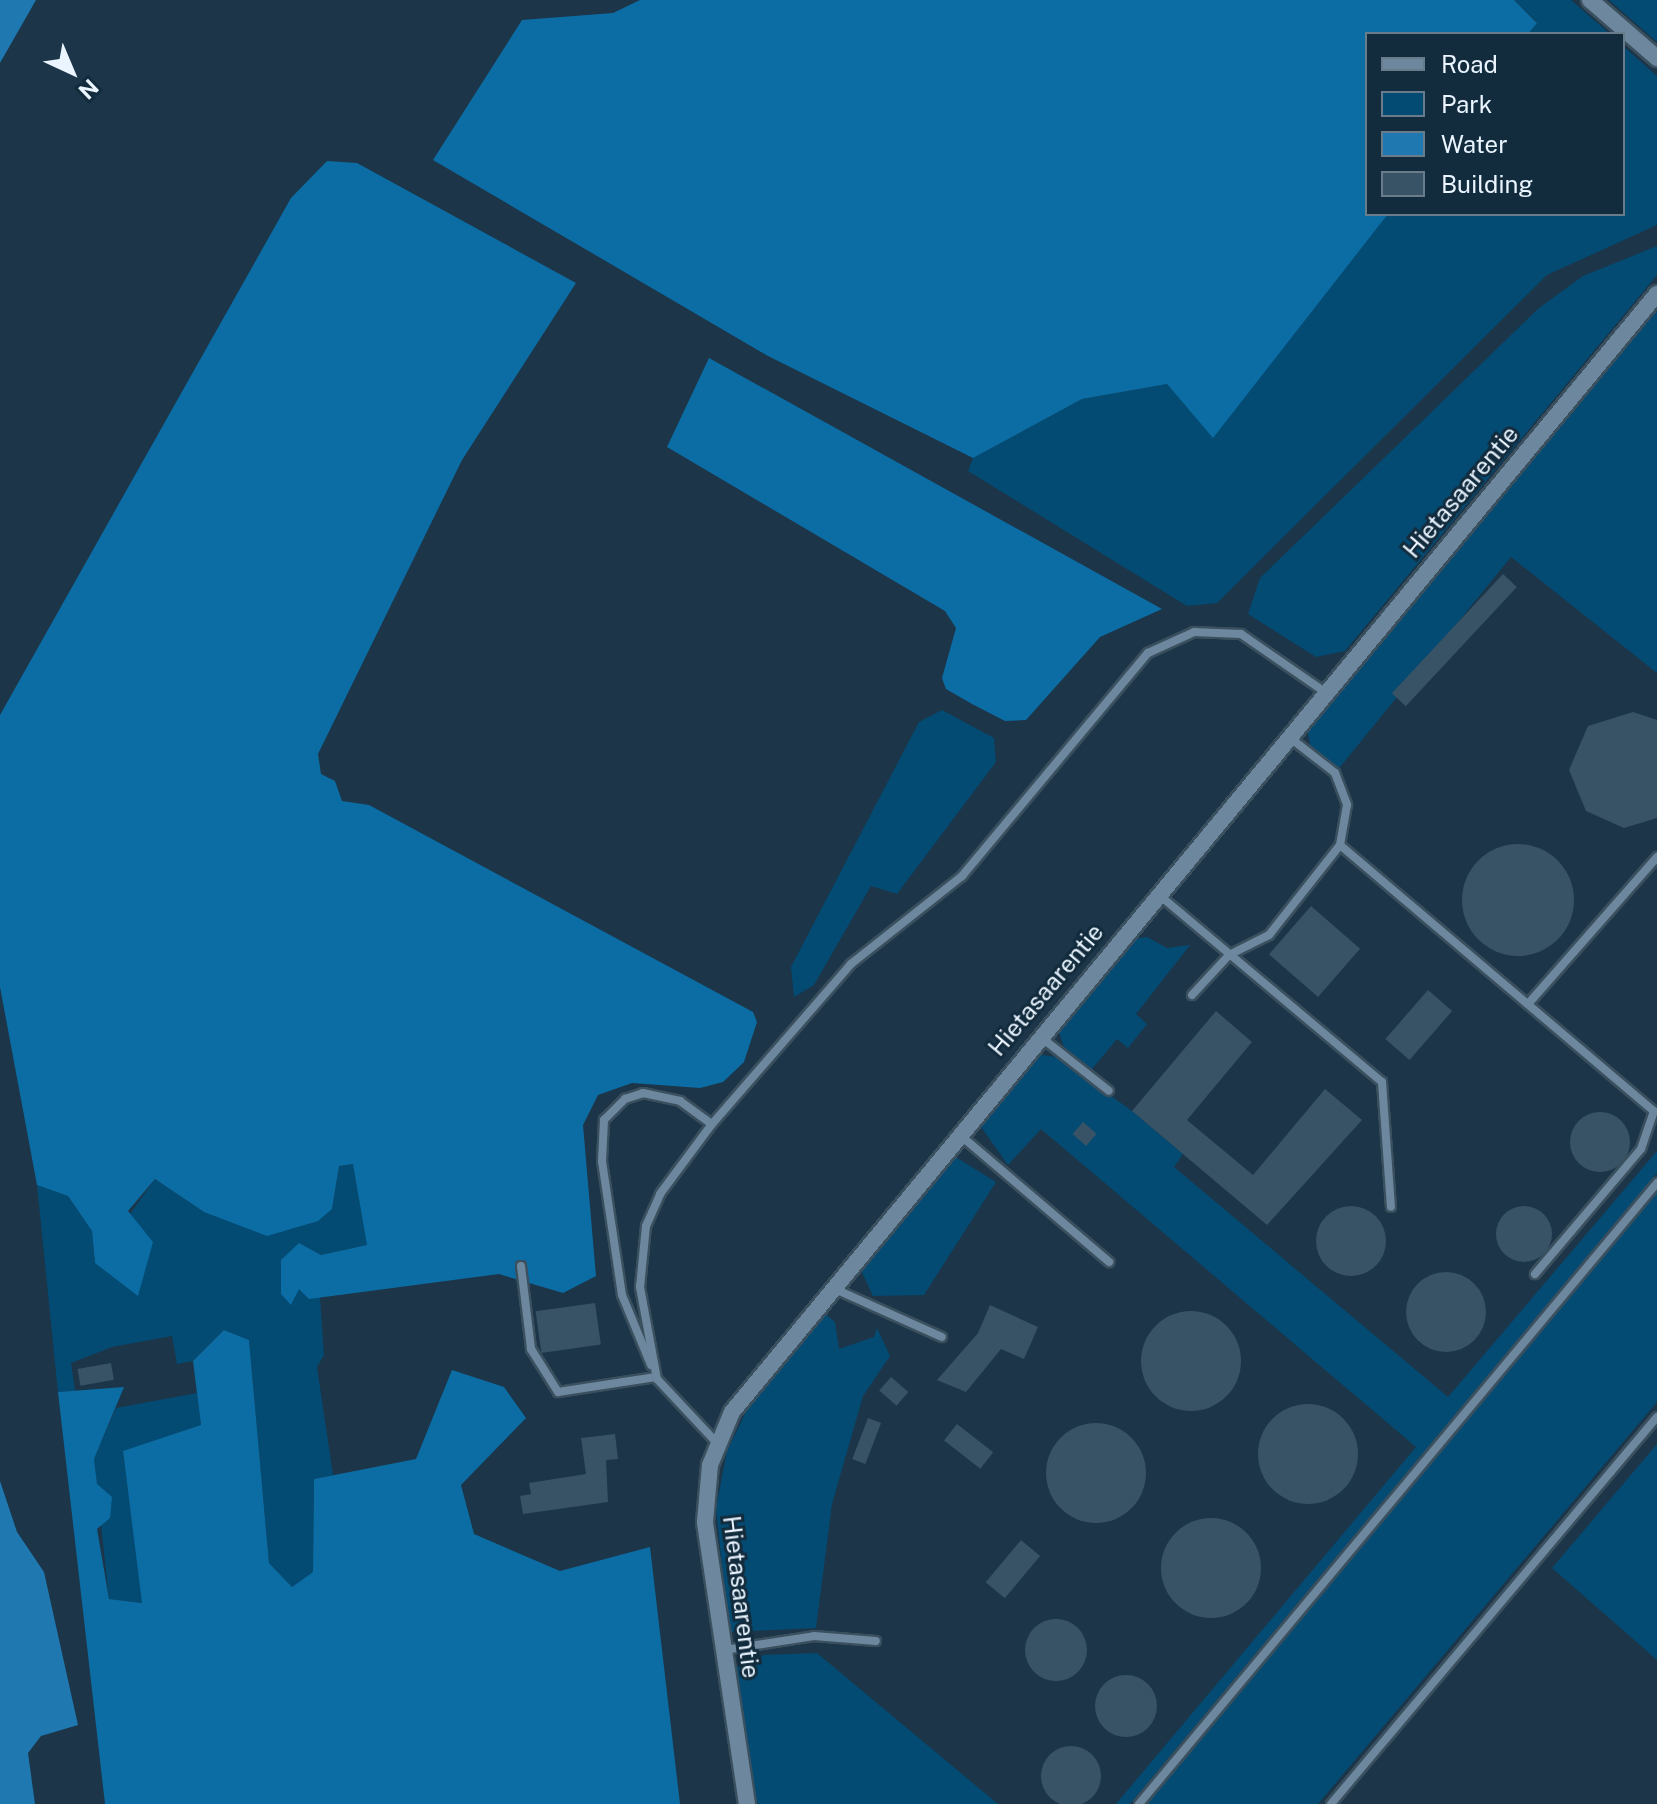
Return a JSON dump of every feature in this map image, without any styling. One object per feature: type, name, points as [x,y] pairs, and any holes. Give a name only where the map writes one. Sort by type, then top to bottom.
[{"type":"street","points":[[1590,0],[1657,58]]},
{"type":"street","name":"Hietasaarentie","points":[[747,1804],[705,1522],[717,1443],[744,1392],[1657,294]]},
{"type":"lane","points":[[657,1379],[640,1287],[646,1226],[666,1185],[712,1124],[851,964],[962,876],[1148,653],[1194,632],[1241,634],[1325,692]]},
{"type":"lane","points":[[1192,995],[1229,955],[1269,935],[1340,845],[1347,805],[1335,773],[1288,736]]},
{"type":"lane","points":[[1340,845],[1654,1111],[1641,1149],[1535,1274]]},
{"type":"lane","points":[[1528,1004],[1657,858]]},
{"type":"lane","points":[[1157,893],[1382,1082],[1391,1207]]},
{"type":"lane","points":[[1039,1035],[1109,1091]]},
{"type":"lane","points":[[712,1124],[680,1101],[643,1093],[612,1108],[601,1135],[622,1295],[657,1379],[717,1443]]},
{"type":"lane","points":[[957,1133],[1109,1262]]},
{"type":"lane","points":[[1139,1804],[1657,1183]]},
{"type":"lane","points":[[521,1266],[531,1349],[558,1392],[657,1379]]},
{"type":"lane","points":[[830,1286],[942,1337]]},
{"type":"lane","points":[[1331,1804],[1657,1417]]},
{"type":"lane","points":[[723,1650],[814,1636],[876,1641]]},
{"type":"green space","points":[[1514,0],[1571,0],[1608,32],[1530,32],[1537,22]]},
{"type":"green space","points":[[1609,0],[1657,0],[1657,42]]},
{"type":"green space","points":[[1625,48],[1657,76],[1657,225],[1547,275],[1217,603],[1187,606],[968,471],[973,458],[1082,399],[1167,384],[1213,437],[1386,216],[1625,216]]},
{"type":"green space","points":[[1657,246],[1657,275],[1345,651],[1316,657],[1248,614],[1260,578],[1539,308],[1583,276]]},
{"type":"green space","points":[[1657,309],[1657,673],[1511,557],[1340,767],[1331,765],[1311,749],[1307,729]]},
{"type":"green space","points":[[942,710],[994,738],[996,762],[897,894],[871,886],[814,985],[794,997],[791,967],[919,722]]},
{"type":"green space","points":[[1147,937],[1167,948],[1190,945],[1136,1014],[1147,1024],[1128,1048],[1117,1039],[1091,1070],[1064,1047],[1058,1030],[1133,939]]},
{"type":"green space","points":[[1036,1054],[1056,1057],[1132,1111],[1183,1154],[1174,1167],[1448,1397],[1657,1151],[1657,1173],[1130,1804],[1116,1804],[1416,1447],[1041,1129],[1008,1165],[979,1124]]},
{"type":"green space","points":[[954,1156],[996,1182],[924,1295],[873,1296],[859,1266]]},
{"type":"green space","points":[[354,1164],[368,1245],[321,1255],[299,1243],[292,1304],[298,1288],[320,1297],[324,1355],[317,1367],[333,1475],[314,1479],[313,1572],[292,1587],[269,1563],[249,1340],[224,1330],[193,1361],[177,1364],[172,1336],[112,1347],[71,1363],[75,1391],[58,1392],[37,1185],[68,1196],[92,1231],[95,1263],[155,1179],[204,1212],[332,1209],[339,1166]]},
{"type":"green space","points":[[1657,1190],[1657,1402],[1318,1804],[1147,1804]]},
{"type":"green space","points":[[823,1312],[835,1322],[839,1349],[874,1337],[877,1328],[890,1356],[863,1396],[832,1504],[816,1628],[729,1632],[716,1508],[727,1451],[754,1395]]},
{"type":"green space","points":[[197,1393],[201,1425],[123,1452],[143,1603],[109,1599],[94,1459],[116,1408]]},
{"type":"green space","points":[[1657,1444],[1657,1660],[1552,1568]]},
{"type":"green space","points":[[817,1653],[998,1804],[755,1804],[736,1668],[764,1655]]},
{"type":"shaded area","points":[[640,0],[1514,0],[1537,23],[1530,32],[1365,32],[1365,216],[1386,216],[1213,438],[1167,384],[1082,399],[973,458],[768,356],[433,160],[522,20],[613,13]]},
{"type":"shaded area","points":[[327,161],[357,163],[576,283],[462,460],[318,754],[321,774],[335,781],[342,801],[369,805],[753,1012],[757,1022],[744,1062],[723,1082],[700,1088],[632,1083],[598,1095],[583,1125],[596,1276],[563,1293],[499,1274],[309,1299],[299,1289],[291,1305],[281,1294],[281,1260],[299,1243],[321,1255],[367,1245],[353,1164],[339,1166],[332,1209],[318,1221],[267,1236],[204,1212],[155,1179],[128,1211],[153,1242],[138,1296],[95,1263],[92,1231],[68,1196],[37,1185],[0,987],[0,715],[291,198]]},
{"type":"shaded area","points":[[709,358],[1162,609],[1100,637],[1026,720],[1005,721],[972,704],[946,689],[942,678],[956,628],[945,611],[667,447]]},
{"type":"shaded area","points":[[224,1330],[249,1340],[269,1563],[292,1587],[313,1572],[314,1479],[416,1459],[452,1370],[504,1387],[526,1418],[461,1485],[474,1534],[560,1571],[650,1547],[680,1804],[105,1804],[58,1392],[124,1387],[94,1459],[97,1484],[112,1497],[110,1518],[97,1529],[109,1599],[142,1603],[123,1451],[201,1425],[193,1361]]},
{"type":"water","points":[[0,0],[36,0],[0,63]]},
{"type":"water","points":[[0,1481],[17,1532],[44,1572],[78,1725],[41,1736],[28,1753],[35,1804],[0,1804]]},
{"type":"building","points":[[1503,574],[1517,587],[1406,706],[1392,693]]},
{"type":"building","points":[[1633,712],[1657,720],[1657,818],[1624,828],[1586,811],[1569,770],[1588,726]]},
{"type":"building","points":[[1518,844],[1540,848],[1558,860],[1570,878],[1574,900],[1570,922],[1558,940],[1540,952],[1518,956],[1496,952],[1478,940],[1466,922],[1462,900],[1466,878],[1478,860],[1496,848]]},
{"type":"building","points":[[1311,906],[1360,949],[1318,997],[1269,954]]},
{"type":"building","points":[[1428,990],[1452,1011],[1410,1060],[1385,1039]]},
{"type":"building","points":[[1216,1011],[1252,1042],[1187,1120],[1253,1175],[1325,1089],[1362,1120],[1267,1225],[1132,1111]]},
{"type":"building","points":[[1600,1112],[1621,1121],[1630,1142],[1621,1163],[1600,1172],[1579,1163],[1570,1142],[1579,1121]]},
{"type":"building","points":[[1083,1122],[1097,1134],[1086,1146],[1073,1134]]},
{"type":"building","points":[[1344,1206],[1358,1206],[1380,1221],[1386,1241],[1384,1254],[1376,1266],[1358,1276],[1344,1276],[1322,1261],[1316,1248],[1316,1234],[1331,1212]]},
{"type":"building","points":[[1524,1206],[1544,1214],[1552,1234],[1544,1254],[1524,1262],[1504,1254],[1496,1234],[1504,1214]]},
{"type":"building","points":[[1446,1272],[1461,1275],[1474,1284],[1483,1297],[1486,1312],[1483,1327],[1474,1340],[1461,1349],[1446,1352],[1431,1349],[1418,1340],[1409,1327],[1406,1312],[1409,1297],[1418,1284],[1431,1275]]},
{"type":"building","points":[[595,1303],[601,1345],[541,1353],[536,1311]]},
{"type":"building","points":[[990,1305],[1038,1327],[1024,1359],[1001,1349],[966,1392],[937,1380],[978,1333]]},
{"type":"building","points":[[1191,1311],[1210,1315],[1227,1325],[1237,1342],[1241,1361],[1237,1380],[1227,1397],[1210,1407],[1191,1411],[1172,1407],[1155,1397],[1145,1380],[1141,1361],[1145,1342],[1155,1325],[1172,1315]]},
{"type":"building","points":[[111,1363],[114,1380],[80,1386],[78,1369]]},
{"type":"building","points":[[891,1377],[908,1392],[897,1406],[879,1391]]},
{"type":"building","points":[[1308,1404],[1327,1408],[1344,1418],[1354,1435],[1358,1454],[1354,1473],[1344,1490],[1327,1500],[1308,1504],[1289,1500],[1272,1490],[1262,1473],[1258,1454],[1262,1435],[1272,1418],[1289,1408]]},
{"type":"building","points":[[868,1418],[881,1423],[865,1464],[852,1459]]},
{"type":"building","points":[[1096,1423],[1115,1427],[1132,1437],[1142,1454],[1146,1473],[1142,1492],[1132,1509],[1115,1519],[1096,1523],[1077,1519],[1060,1509],[1050,1492],[1046,1473],[1050,1454],[1060,1437],[1077,1427]]},
{"type":"building","points":[[957,1424],[993,1452],[980,1469],[944,1441]]},
{"type":"building","points":[[615,1434],[618,1459],[606,1460],[608,1502],[523,1514],[520,1496],[531,1494],[529,1483],[586,1474],[581,1438]]},
{"type":"building","points":[[1211,1518],[1230,1522],[1247,1532],[1257,1549],[1261,1568],[1257,1587],[1247,1604],[1230,1614],[1211,1618],[1192,1614],[1175,1604],[1165,1587],[1161,1568],[1165,1549],[1175,1532],[1192,1522]]},
{"type":"building","points":[[1021,1540],[1040,1556],[1005,1598],[986,1582]]},
{"type":"building","points":[[1056,1619],[1078,1628],[1087,1650],[1078,1672],[1056,1681],[1034,1672],[1025,1650],[1034,1628]]},
{"type":"building","points":[[1126,1675],[1148,1684],[1157,1706],[1148,1728],[1126,1737],[1104,1728],[1095,1706],[1104,1684]]},
{"type":"building","points":[[1059,1748],[1083,1748],[1093,1754],[1099,1764],[1099,1788],[1093,1798],[1083,1804],[1059,1804],[1049,1798],[1043,1788],[1043,1764],[1049,1754]]}]
